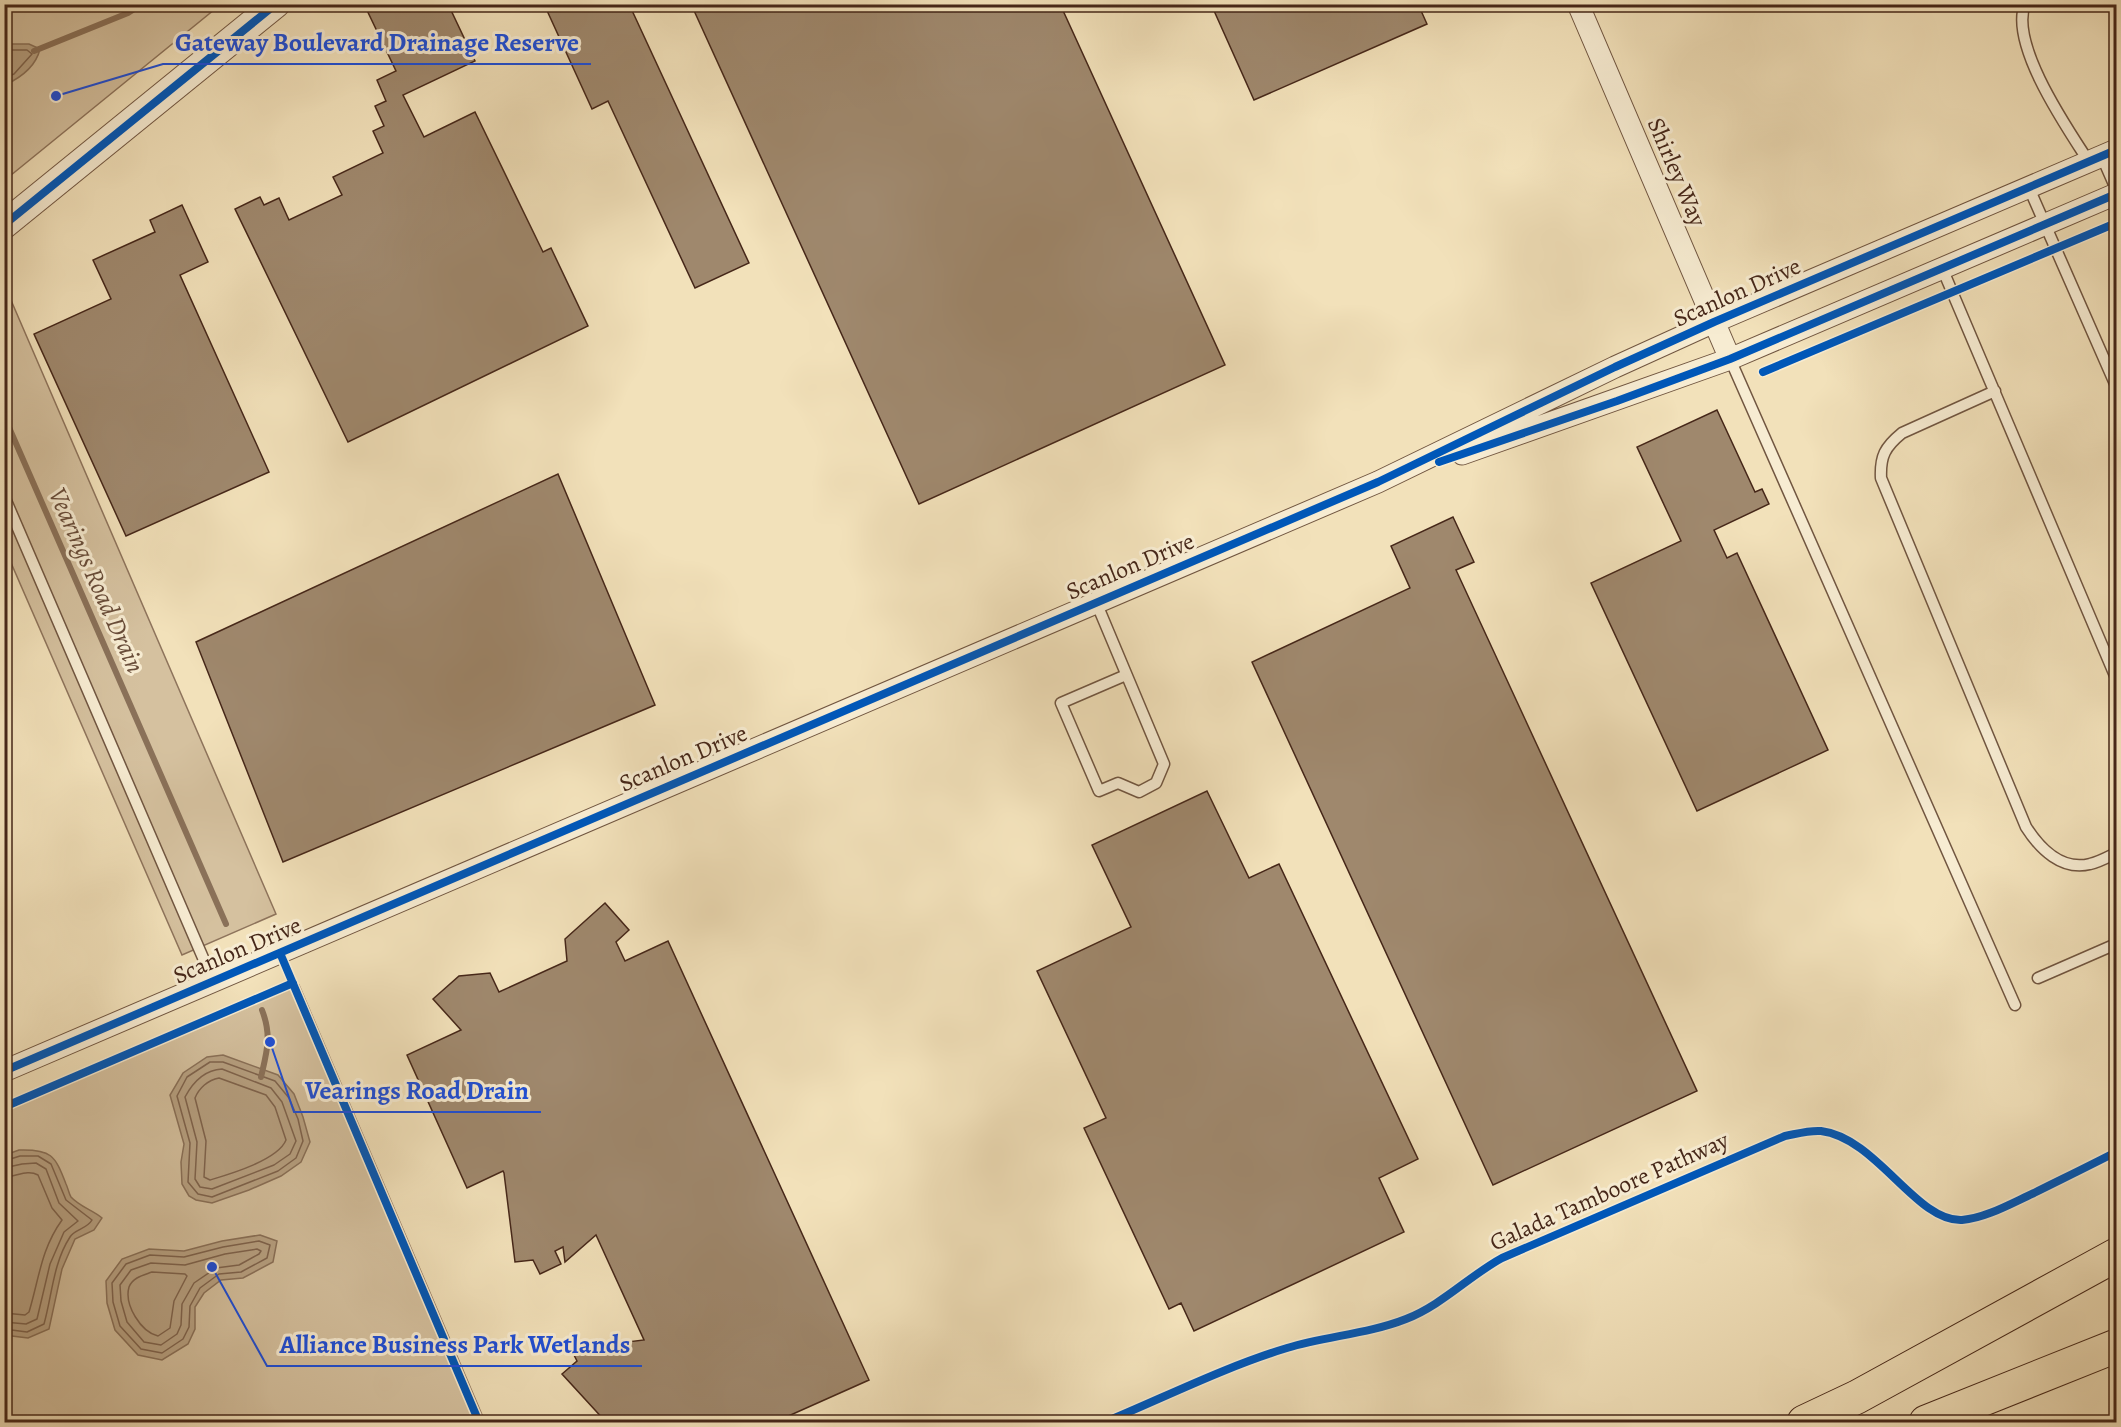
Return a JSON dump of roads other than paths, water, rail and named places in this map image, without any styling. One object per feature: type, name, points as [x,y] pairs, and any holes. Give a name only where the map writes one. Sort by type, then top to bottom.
[{"type":"highway","points":[[1804,1422],[1857,1397],[2116,1256]]},
{"type":"highway","points":[[1926,1422],[2116,1346]]},
{"type":"street","points":[[4,225],[276,4]]},
{"type":"street","name":"Shirley Way","points":[[1578,4],[1730,359]]},
{"type":"street","name":"Scanlon Drive","points":[[4,1071],[1378,482],[1714,322],[2102,156]]},
{"type":"street","name":"Scanlon Drive","points":[[1378,482],[1730,359],[2116,194]]},
{"type":"lane","points":[[2025,4],[2021,15],[2026,47],[2054,106],[2102,156],[2116,189]]},
{"type":"lane","points":[[2029,188],[2116,386]]},
{"type":"lane","points":[[1942,268],[2116,678]]},
{"type":"lane","points":[[1730,359],[2015,1005]]},
{"type":"lane","points":[[1995,391],[1902,433],[1892,441],[1884,453],[1881,478],[2030,833],[2048,853],[2076,866],[2090,864],[2116,853]]},
{"type":"lane","points":[[4,496],[213,981]]},
{"type":"lane","points":[[1096,602],[1164,764],[1156,783],[1139,792],[1118,783],[1099,791],[1060,703],[1126,675]]},
{"type":"lane","points":[[2038,978],[2116,944]]},
{"type":"water","points":[[5,44],[29,44],[40,49],[35,61],[27,71],[5,85]]},
{"type":"water","points":[[223,1055],[278,1075],[294,1094],[310,1142],[301,1162],[281,1176],[212,1203],[189,1196],[182,1184],[181,1162],[184,1144],[170,1095],[183,1073],[207,1057]]},
{"type":"water","points":[[19,1150],[38,1151],[55,1160],[71,1197],[102,1218],[94,1230],[75,1239],[62,1269],[49,1329],[28,1338],[4,1335],[5,1155]]},
{"type":"water","points":[[260,1235],[277,1241],[273,1262],[243,1278],[221,1280],[204,1293],[195,1307],[195,1329],[188,1344],[162,1360],[138,1355],[115,1330],[107,1303],[106,1281],[122,1259],[149,1249],[184,1251],[222,1241]]},
{"type":"waterway","name":"Vearings Road Drain","points":[[34,51],[128,13],[142,4]]},
{"type":"waterway","name":"Vearings Road Drain","points":[[4,416],[226,924]]},
{"type":"waterway","name":"Vearings Road Drain","points":[[261,1077],[268,1036],[262,1010]]},
{"type":"place","name":"Gateway Boulevard Drainage Reserve","points":[[56,96]]},
{"type":"place","name":"Vearings Road Drain","points":[[270,1042]]},
{"type":"place","name":"Alliance Business Park Wetlands","points":[[212,1267]]}]
